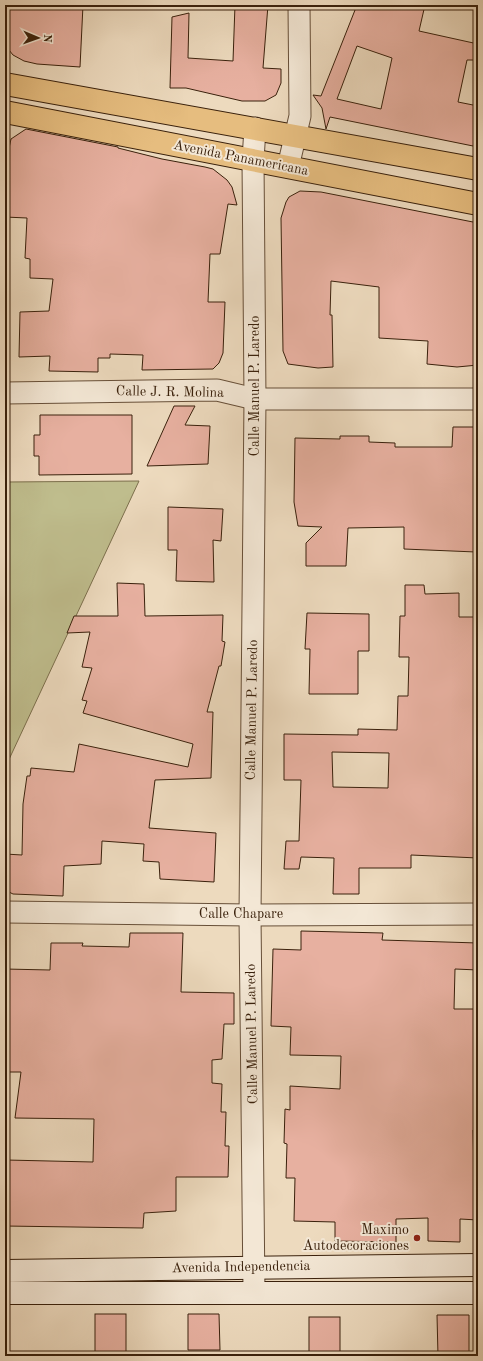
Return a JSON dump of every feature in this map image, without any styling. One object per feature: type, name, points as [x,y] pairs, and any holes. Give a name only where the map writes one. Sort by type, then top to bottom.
[{"type":"main road","points":[[5,84],[294,134],[478,169]]},
{"type":"main road","name":"Avenida Panamericana","points":[[5,112],[478,204]]},
{"type":"main road","name":"Avenida Independencia","points":[[5,1271],[254,1266],[478,1265]]},
{"type":"main road","name":"Avenida Independencia","points":[[5,1293],[478,1293]]},
{"type":"street","points":[[288,167],[294,134],[300,116],[299,5]]},
{"type":"street","name":"Calle Manuel P. Laredo","points":[[254,1292],[250,915],[256,399],[253,160],[255,128]]},
{"type":"street","name":"Calle J. R. Molina","points":[[5,393],[217,390],[256,399],[478,398]]},
{"type":"street","name":"Calle Chapare","points":[[5,912],[250,915],[478,914]]},
{"type":"shaded area","points":[[139,481],[5,768],[5,482]]},
{"type":"building","points":[[5,5],[83,5],[80,67],[37,64],[24,61],[13,55],[5,45]]},
{"type":"building","points":[[235,5],[268,5],[263,68],[281,69],[281,83],[276,95],[265,101],[242,101],[186,88],[170,88],[172,17],[189,13],[188,58],[233,61]]},
{"type":"building","points":[[357,5],[425,5],[419,31],[478,44],[478,60],[467,60],[458,102],[478,106],[478,147],[330,117],[326,129],[322,108],[313,95],[321,96]],"holes":[[[357,46],[392,58],[381,109],[337,99]]]},
{"type":"building","points":[[26,129],[118,147],[162,159],[213,169],[227,180],[232,187],[237,205],[228,204],[220,254],[210,254],[208,302],[225,302],[223,353],[219,363],[213,369],[142,370],[143,355],[110,354],[110,358],[98,358],[98,372],[49,371],[50,356],[19,357],[20,312],[49,311],[53,279],[30,278],[30,259],[25,258],[27,218],[5,217],[5,167],[11,139]]},
{"type":"building","points":[[300,191],[321,192],[478,223],[478,365],[457,367],[427,364],[428,341],[379,338],[379,287],[331,281],[330,315],[332,315],[333,367],[318,368],[288,364],[283,351],[281,218],[289,197]]},
{"type":"building","points":[[174,406],[195,406],[185,425],[210,426],[208,464],[147,466]]},
{"type":"building","points":[[40,415],[132,415],[132,474],[39,475],[39,456],[34,456],[34,435],[40,435]]},
{"type":"building","points":[[453,427],[474,427],[475,510],[478,510],[476,552],[404,549],[404,527],[348,528],[346,566],[306,566],[306,543],[322,527],[298,526],[294,502],[295,438],[340,439],[340,436],[369,436],[369,442],[395,443],[395,447],[452,447]]},
{"type":"building","points":[[168,507],[223,509],[221,541],[213,540],[214,582],[176,581],[177,550],[168,550]]},
{"type":"building","points":[[117,583],[144,584],[145,616],[223,615],[222,641],[225,642],[221,666],[219,666],[207,712],[213,712],[211,778],[155,780],[149,828],[216,833],[214,882],[160,879],[159,862],[143,861],[144,844],[102,841],[101,864],[64,866],[63,896],[13,894],[5,890],[5,854],[22,855],[23,804],[27,776],[30,776],[31,768],[74,772],[79,744],[188,767],[193,744],[83,713],[87,701],[82,700],[92,668],[82,667],[90,632],[67,633],[74,616],[118,616]]},
{"type":"building","points":[[405,585],[424,585],[425,594],[459,593],[459,617],[478,617],[478,858],[411,855],[411,868],[359,868],[359,894],[333,894],[334,858],[301,857],[299,869],[284,869],[286,841],[299,841],[301,780],[284,780],[284,734],[358,735],[358,729],[397,730],[398,696],[408,696],[409,657],[399,657],[400,616],[405,616]],"holes":[[[332,752],[389,753],[388,788],[333,787]]]},
{"type":"building","points":[[307,613],[369,614],[369,651],[358,651],[358,694],[309,694],[310,649],[305,649]]},
{"type":"building","points":[[301,931],[383,933],[382,940],[478,943],[478,970],[455,969],[454,1009],[478,1009],[478,1130],[473,1130],[474,1173],[478,1173],[478,1220],[460,1219],[460,1242],[428,1241],[428,1218],[396,1219],[396,1242],[335,1241],[335,1222],[294,1221],[295,1178],[286,1178],[287,1144],[284,1143],[285,1109],[290,1110],[290,1086],[340,1089],[341,1056],[290,1055],[291,1027],[271,1026],[273,949],[301,950]]},
{"type":"building","points":[[130,933],[183,933],[181,992],[234,993],[234,1024],[224,1024],[222,1059],[212,1060],[212,1083],[222,1084],[221,1112],[226,1112],[225,1146],[229,1146],[228,1177],[176,1177],[176,1211],[144,1213],[143,1228],[5,1226],[6,1160],[93,1162],[94,1119],[15,1118],[21,1072],[5,1072],[5,969],[50,970],[51,943],[83,943],[82,946],[129,947]]},
{"type":"building","points":[[95,1314],[126,1314],[126,1356],[95,1356]]},
{"type":"building","points":[[188,1314],[219,1314],[220,1350],[188,1350]]},
{"type":"building","points":[[437,1315],[469,1315],[469,1356],[438,1356]]},
{"type":"building","points":[[309,1317],[340,1317],[340,1356],[309,1356]]},
{"type":"place","name":"Maximo Autodecoraciones","points":[[417,1238]]}]
